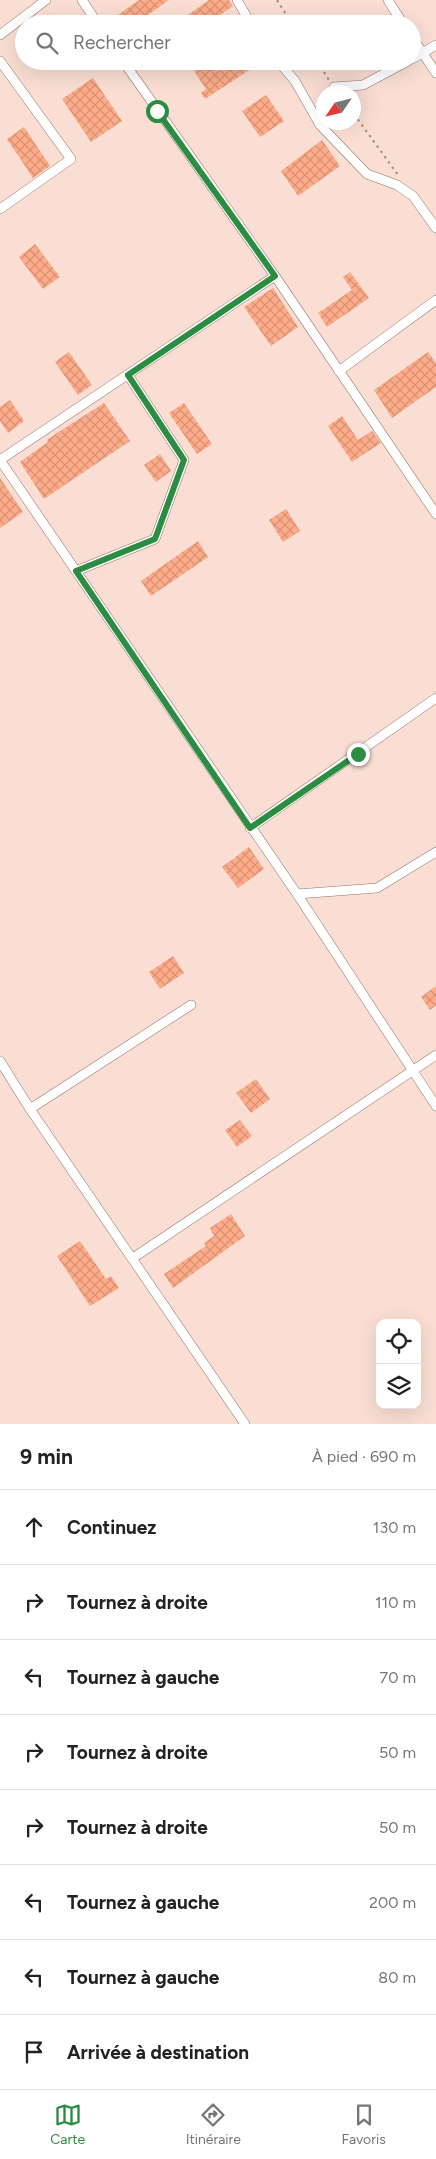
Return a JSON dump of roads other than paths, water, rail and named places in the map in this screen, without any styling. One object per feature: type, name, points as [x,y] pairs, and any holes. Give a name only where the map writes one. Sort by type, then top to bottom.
[{"type":"street","points":[[26,15],[46,0]]},
{"type":"street","points":[[82,0],[92,15]]},
{"type":"street","points":[[237,0],[246,15]]},
{"type":"street","points":[[388,0],[397,15]]},
{"type":"street","points":[[0,35],[15,24]]},
{"type":"street","points":[[423,53],[436,45]]},
{"type":"street","points":[[421,50],[436,73]]},
{"type":"street","points":[[0,61],[71,159],[0,209]]},
{"type":"street","points":[[129,70],[275,276],[436,514]]},
{"type":"street","points":[[286,70],[295,81],[320,125],[367,174],[397,185],[413,196],[436,228]]},
{"type":"street","points":[[361,85],[391,70]]},
{"type":"street","points":[[275,276],[0,460],[250,828],[297,894],[436,1106]]},
{"type":"street","points":[[339,371],[436,300]]},
{"type":"street","points":[[76,571],[155,539],[184,460],[128,375]]},
{"type":"street","points":[[250,828],[436,698]]},
{"type":"street","points":[[297,894],[377,888],[436,852]]},
{"type":"street","points":[[30,1109],[191,1005]]},
{"type":"street","points":[[133,1258],[436,1055]]},
{"type":"street","points":[[0,1061],[30,1109],[245,1424]]}]
